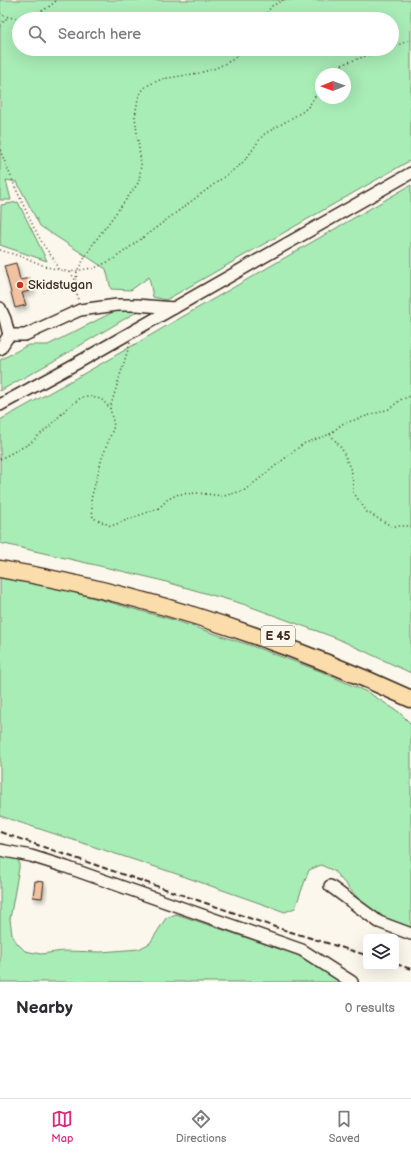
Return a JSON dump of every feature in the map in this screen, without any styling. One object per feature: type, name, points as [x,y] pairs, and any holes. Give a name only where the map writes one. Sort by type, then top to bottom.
[{"type":"highway","name":"E 45","points":[[0,562],[48,570],[91,580],[188,606],[251,626],[320,652],[411,692]]},
{"type":"highway","name":"E 45","points":[[0,568],[89,587],[185,613],[276,643],[388,688],[411,699]]},
{"type":"highway","points":[[388,688],[411,709]]},
{"type":"street","points":[[0,405],[411,173]]},
{"type":"street","points":[[9,335],[25,335],[80,310],[117,305],[174,308]]},
{"type":"street","points":[[0,308],[5,319],[9,335],[0,348]]},
{"type":"street","points":[[0,850],[31,856],[66,867],[302,950],[352,982]]},
{"type":"street","points":[[330,886],[379,922],[411,934]]},
{"type":"path","points":[[38,12],[51,6],[57,0]]},
{"type":"path","points":[[267,12],[272,6],[283,0]]},
{"type":"path","points":[[0,13],[8,18],[12,18]]},
{"type":"path","points":[[0,25],[8,18]]},
{"type":"path","points":[[399,44],[411,40]]},
{"type":"path","points":[[80,310],[76,281],[78,271],[93,244],[140,182],[141,164],[135,117],[138,98],[142,91],[146,86],[162,79],[199,73],[216,68],[237,56]]},
{"type":"path","points":[[339,68],[343,64],[366,56]]},
{"type":"path","points":[[0,250],[26,258],[47,267],[70,272],[97,268],[114,259],[240,164],[246,159],[263,135],[302,112],[308,107],[315,97]]},
{"type":"path","points":[[0,150],[34,228],[53,258],[58,269]]},
{"type":"path","points":[[70,272],[76,281]]},
{"type":"path","points":[[129,333],[131,340],[110,408],[114,426],[102,458],[91,499],[93,518],[111,526],[159,508],[168,499],[179,494],[224,496],[245,490],[303,444],[330,434],[342,424],[389,409],[402,399],[411,396]]},
{"type":"path","points":[[0,459],[29,444],[67,408],[82,397],[101,399],[110,408]]},
{"type":"path","points":[[330,434],[342,449],[352,473],[352,492],[367,512],[391,526],[411,526]]},
{"type":"green space","points":[[0,0],[411,0],[411,160],[166,300],[153,297],[149,277],[131,290],[111,289],[106,269],[40,226],[17,182],[6,180],[11,200],[0,200]]},
{"type":"green space","points":[[411,185],[411,673],[336,638],[243,604],[156,579],[0,543],[0,420],[85,373]]},
{"type":"green space","points":[[18,202],[47,261],[0,245],[1,205]]},
{"type":"green space","points":[[125,306],[143,308],[0,391],[0,360],[28,345],[48,345]]},
{"type":"green space","points":[[0,578],[51,586],[170,619],[252,646],[320,671],[369,693],[399,712],[411,724],[411,928],[382,918],[368,910],[334,871],[321,865],[309,870],[295,908],[285,912],[174,873],[0,816]]},
{"type":"green space","points":[[0,856],[19,859],[19,868],[10,919],[12,935],[25,951],[41,954],[63,951],[101,952],[139,949],[150,943],[166,918],[176,914],[302,957],[342,982],[0,982]]},
{"type":"building","name":"Skidstugan","points":[[16,263],[20,280],[30,278],[33,290],[22,293],[26,305],[15,308],[4,266]]},
{"type":"building","points":[[35,881],[44,882],[42,898],[33,897]]},
{"type":"railway","points":[[0,832],[278,928],[363,954]]},
{"type":"railway","points":[[399,965],[411,969]]},
{"type":"place","name":"Skidstugan","points":[[20,285]]}]
